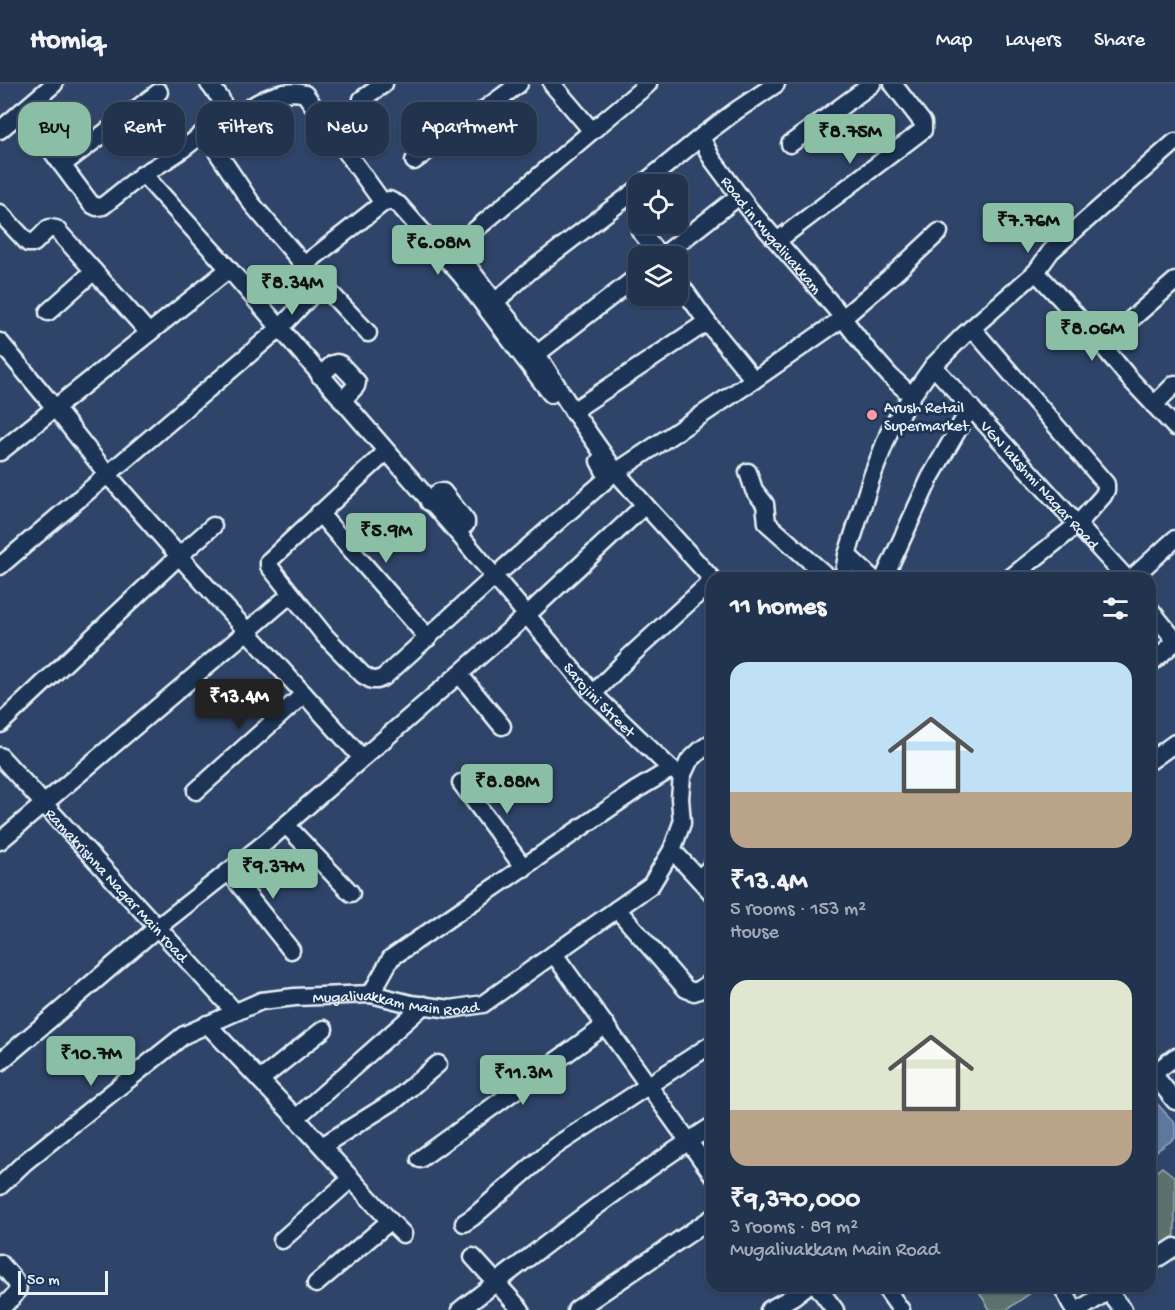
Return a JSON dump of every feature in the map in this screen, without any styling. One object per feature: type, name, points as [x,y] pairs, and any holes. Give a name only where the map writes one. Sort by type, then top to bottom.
[{"type":"street","points":[[33,102],[54,84]]},
{"type":"street","points":[[55,156],[91,204],[97,207],[103,206],[143,174],[177,154],[202,133],[221,112],[223,105],[221,99],[209,84]]},
{"type":"street","points":[[362,99],[384,84]]},
{"type":"street","points":[[414,161],[519,84]]},
{"type":"street","points":[[552,84],[592,132]]},
{"type":"street","points":[[648,84],[454,248],[537,354],[616,472],[706,573]]},
{"type":"street","points":[[655,174],[737,110],[776,84]]},
{"type":"street","points":[[790,144],[872,84]]},
{"type":"street","points":[[777,242],[923,130],[923,123],[893,84]]},
{"type":"street","points":[[62,165],[159,92]]},
{"type":"street","points":[[368,333],[304,265],[252,204],[217,152],[218,135],[241,114],[271,96],[283,92],[305,94],[383,203]]},
{"type":"street","points":[[0,130],[18,114]]},
{"type":"street","name":"Road in Mugalivakkam","points":[[701,137],[712,159],[739,196],[843,318],[868,351],[912,396]]},
{"type":"street","points":[[844,572],[871,479],[890,430],[933,366],[1036,272],[1051,251],[1175,142]]},
{"type":"street","name":"Sarojini Street","points":[[143,174],[280,328],[429,502],[499,573],[527,615],[593,694],[676,773]]},
{"type":"street","points":[[495,302],[530,271],[628,196]]},
{"type":"street","points":[[674,246],[739,196]]},
{"type":"street","points":[[304,265],[383,203],[389,200],[399,205],[461,275],[553,396],[608,478],[384,677],[372,680],[363,675],[326,636],[268,563],[386,452]]},
{"type":"street","points":[[0,213],[28,243],[33,243],[50,228],[56,229],[149,333]]},
{"type":"street","points":[[616,472],[843,318],[939,232]]},
{"type":"street","points":[[643,234],[653,246]]},
{"type":"street","points":[[0,452],[228,269]]},
{"type":"street","points":[[48,312],[94,271]]},
{"type":"street","points":[[1036,272],[1175,427]]},
{"type":"street","points":[[1102,345],[1175,280]]},
{"type":"street","points":[[0,566],[280,328],[322,284]]},
{"type":"street","points":[[537,354],[628,284]]},
{"type":"street","points":[[688,295],[754,380]]},
{"type":"street","points":[[573,411],[707,322]]},
{"type":"street","points":[[972,328],[1106,484],[1103,496],[1077,525],[1018,572]]},
{"type":"street","points":[[2,347],[55,408],[107,474],[362,758]]},
{"type":"street","points":[[320,376],[337,363],[357,382],[356,387],[342,401]]},
{"type":"street","name":"VGN lakshmi Nagar Road","points":[[933,366],[1120,572]]},
{"type":"street","points":[[1154,405],[1175,384]]},
{"type":"street","points":[[887,572],[930,478],[971,407]]},
{"type":"street","points":[[748,472],[754,490],[765,504],[767,523],[822,572]]},
{"type":"street","points":[[0,1062],[158,927],[286,825],[527,615],[645,505]]},
{"type":"street","points":[[319,513],[428,638]]},
{"type":"street","points":[[0,724],[213,526]]},
{"type":"street","points":[[1139,572],[1175,539]]},
{"type":"street","points":[[848,555],[866,572]]},
{"type":"street","points":[[593,694],[706,586]]},
{"type":"street","points":[[0,841],[284,600]]},
{"type":"street","points":[[1156,617],[1175,641],[1156,658]]},
{"type":"street","points":[[459,674],[502,726]]},
{"type":"street","points":[[196,791],[304,694]]},
{"type":"street","points":[[1156,757],[1175,743]]},
{"type":"street","points":[[371,994],[391,958],[636,790],[676,773],[706,746]]},
{"type":"street","name":"Ramakrishna Nagar Main road","points":[[0,756],[235,1012]]},
{"type":"street","name":"Mugalivakkam Main Road","points":[[0,1186],[25,1162],[184,1035],[261,1001],[295,997],[371,994],[451,1009],[483,1004],[651,885],[672,850],[682,823],[676,773]]},
{"type":"street","points":[[461,783],[524,868]]},
{"type":"street","points":[[286,825],[351,893]]},
{"type":"street","points":[[672,850],[706,887]]},
{"type":"street","points":[[229,872],[291,950]]},
{"type":"street","points":[[699,879],[706,872]]},
{"type":"street","points":[[617,909],[686,989],[694,992],[706,985]]},
{"type":"street","points":[[554,954],[706,1165]]},
{"type":"street","points":[[296,1118],[424,1005]]},
{"type":"street","points":[[207,1024],[403,1234]]},
{"type":"street","points":[[420,1159],[606,1025]]},
{"type":"street","points":[[260,1080],[324,1029]]},
{"type":"street","points":[[464,1223],[473,1218],[554,1147],[706,1048]]},
{"type":"street","points":[[1156,1069],[1175,1057]]},
{"type":"street","points":[[322,1146],[397,1100],[438,1064]]},
{"type":"street","points":[[1156,1077],[1175,1101]]},
{"type":"street","points":[[460,1310],[588,1214],[706,1130]]},
{"type":"street","points":[[282,1240],[351,1179]]},
{"type":"street","points":[[316,1284],[390,1221]]},
{"type":"street","points":[[576,1310],[706,1222]]},
{"type":"street","points":[[1156,1259],[1175,1247]]},
{"type":"street","points":[[473,1257],[521,1310]]},
{"type":"street","points":[[0,1263],[17,1283],[18,1288],[16,1294],[0,1309]]},
{"type":"street","points":[[769,1310],[792,1292]]},
{"type":"street","points":[[822,1292],[835,1310]]},
{"type":"street","points":[[888,1292],[901,1310]]},
{"type":"street","points":[[1065,1292],[1074,1310]]},
{"type":"street","points":[[1079,1310],[1106,1292]]},
{"type":"street","points":[[1114,1292],[1123,1310]]},
{"type":"green space","points":[[1162,1167],[1175,1177],[1175,1235],[1156,1248],[1156,1172]]},
{"type":"green space","points":[[979,1292],[1032,1292],[1006,1310],[990,1310]]},
{"type":"water","points":[[1156,1102],[1175,1123],[1175,1138],[1156,1151]]},
{"type":"place","name":"Arush Retail Supermarket","points":[[872,415]]}]
